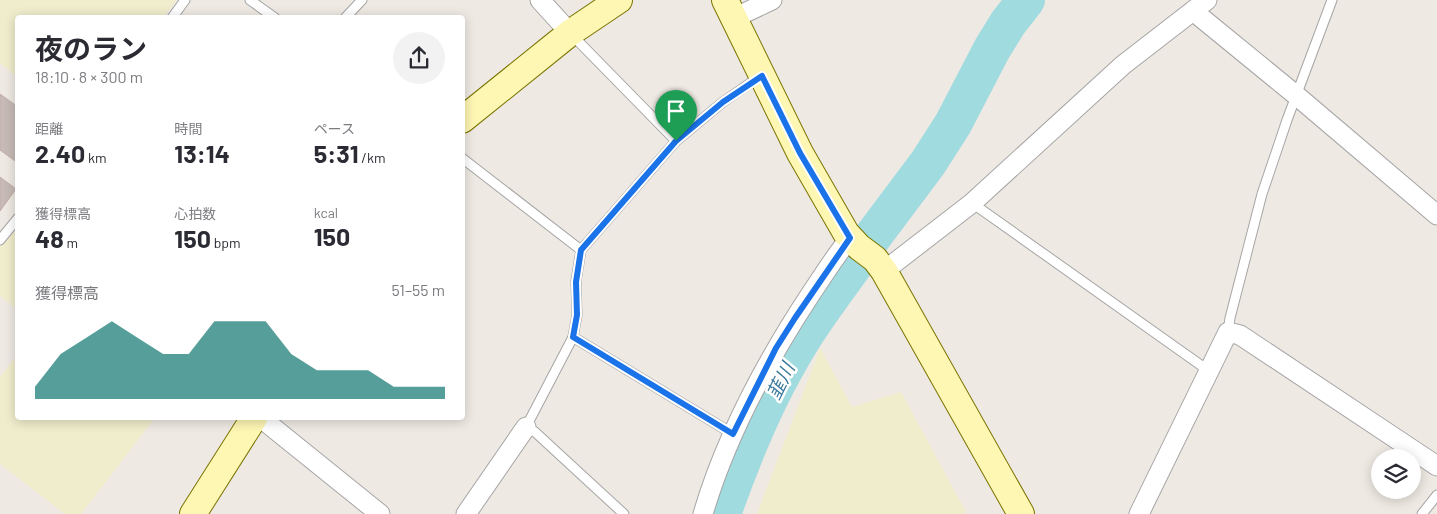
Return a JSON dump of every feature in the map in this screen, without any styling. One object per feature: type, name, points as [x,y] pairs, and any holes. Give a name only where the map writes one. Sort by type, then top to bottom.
[{"type":"street","points":[[540,0],[570,33]]},
{"type":"street","points":[[465,118],[570,33],[620,0]]},
{"type":"street","points":[[772,0],[729,9],[800,153],[850,238],[874,258],[884,271],[1021,514]]},
{"type":"street","points":[[884,271],[972,204],[1123,65],[1200,4],[1297,96],[1437,215]]},
{"type":"street","points":[[703,514],[714,478],[733,434],[776,348],[850,238]]},
{"type":"street","points":[[1139,514],[1228,332],[1240,335],[1437,466]]},
{"type":"street","points":[[193,514],[253,420]]},
{"type":"street","points":[[263,420],[380,514]]},
{"type":"street","points":[[466,514],[526,427]]},
{"type":"lane","points":[[174,15],[186,0]]},
{"type":"lane","points":[[250,0],[270,15]]},
{"type":"lane","points":[[348,15],[362,0]]},
{"type":"lane","points":[[1228,332],[1262,194],[1287,120],[1332,0]]},
{"type":"lane","points":[[570,33],[676,141]]},
{"type":"lane","points":[[624,514],[535,432],[526,427],[573,337],[577,315],[576,282],[581,250],[676,141],[723,102],[762,76]]},
{"type":"lane","points":[[465,160],[581,250]]},
{"type":"lane","points":[[972,204],[1209,371]]},
{"type":"lane","points":[[0,240],[15,222]]},
{"type":"lane","points":[[573,337],[733,434]]},
{"type":"lane","points":[[1422,514],[1437,495]]},
{"type":"shaded area","points":[[0,0],[177,0],[165,15],[15,15],[15,75],[0,63]]},
{"type":"shaded area","points":[[14,228],[15,307],[0,296],[0,247]]},
{"type":"shaded area","points":[[820,348],[852,407],[901,392],[966,512],[964,514],[757,514]]},
{"type":"shaded area","points":[[15,358],[15,420],[153,420],[81,514],[65,514],[0,464],[0,377]]},
{"type":"building","points":[[0,94],[15,105],[15,161],[0,150]]},
{"type":"building","points":[[0,177],[15,188],[15,190],[0,211]]},
{"type":"waterway","name":"韮川","points":[[868,243],[928,163],[953,124],[992,49],[1008,23],[1026,0]]},
{"type":"waterway","name":"韮川","points":[[722,514],[752,437],[778,381],[813,323],[859,258]]},
{"type":"route","points":[[762,76],[800,153],[850,238],[842,247],[776,348],[733,434],[573,337],[577,315],[576,282],[581,250],[676,141],[723,102],[762,76]]}]
